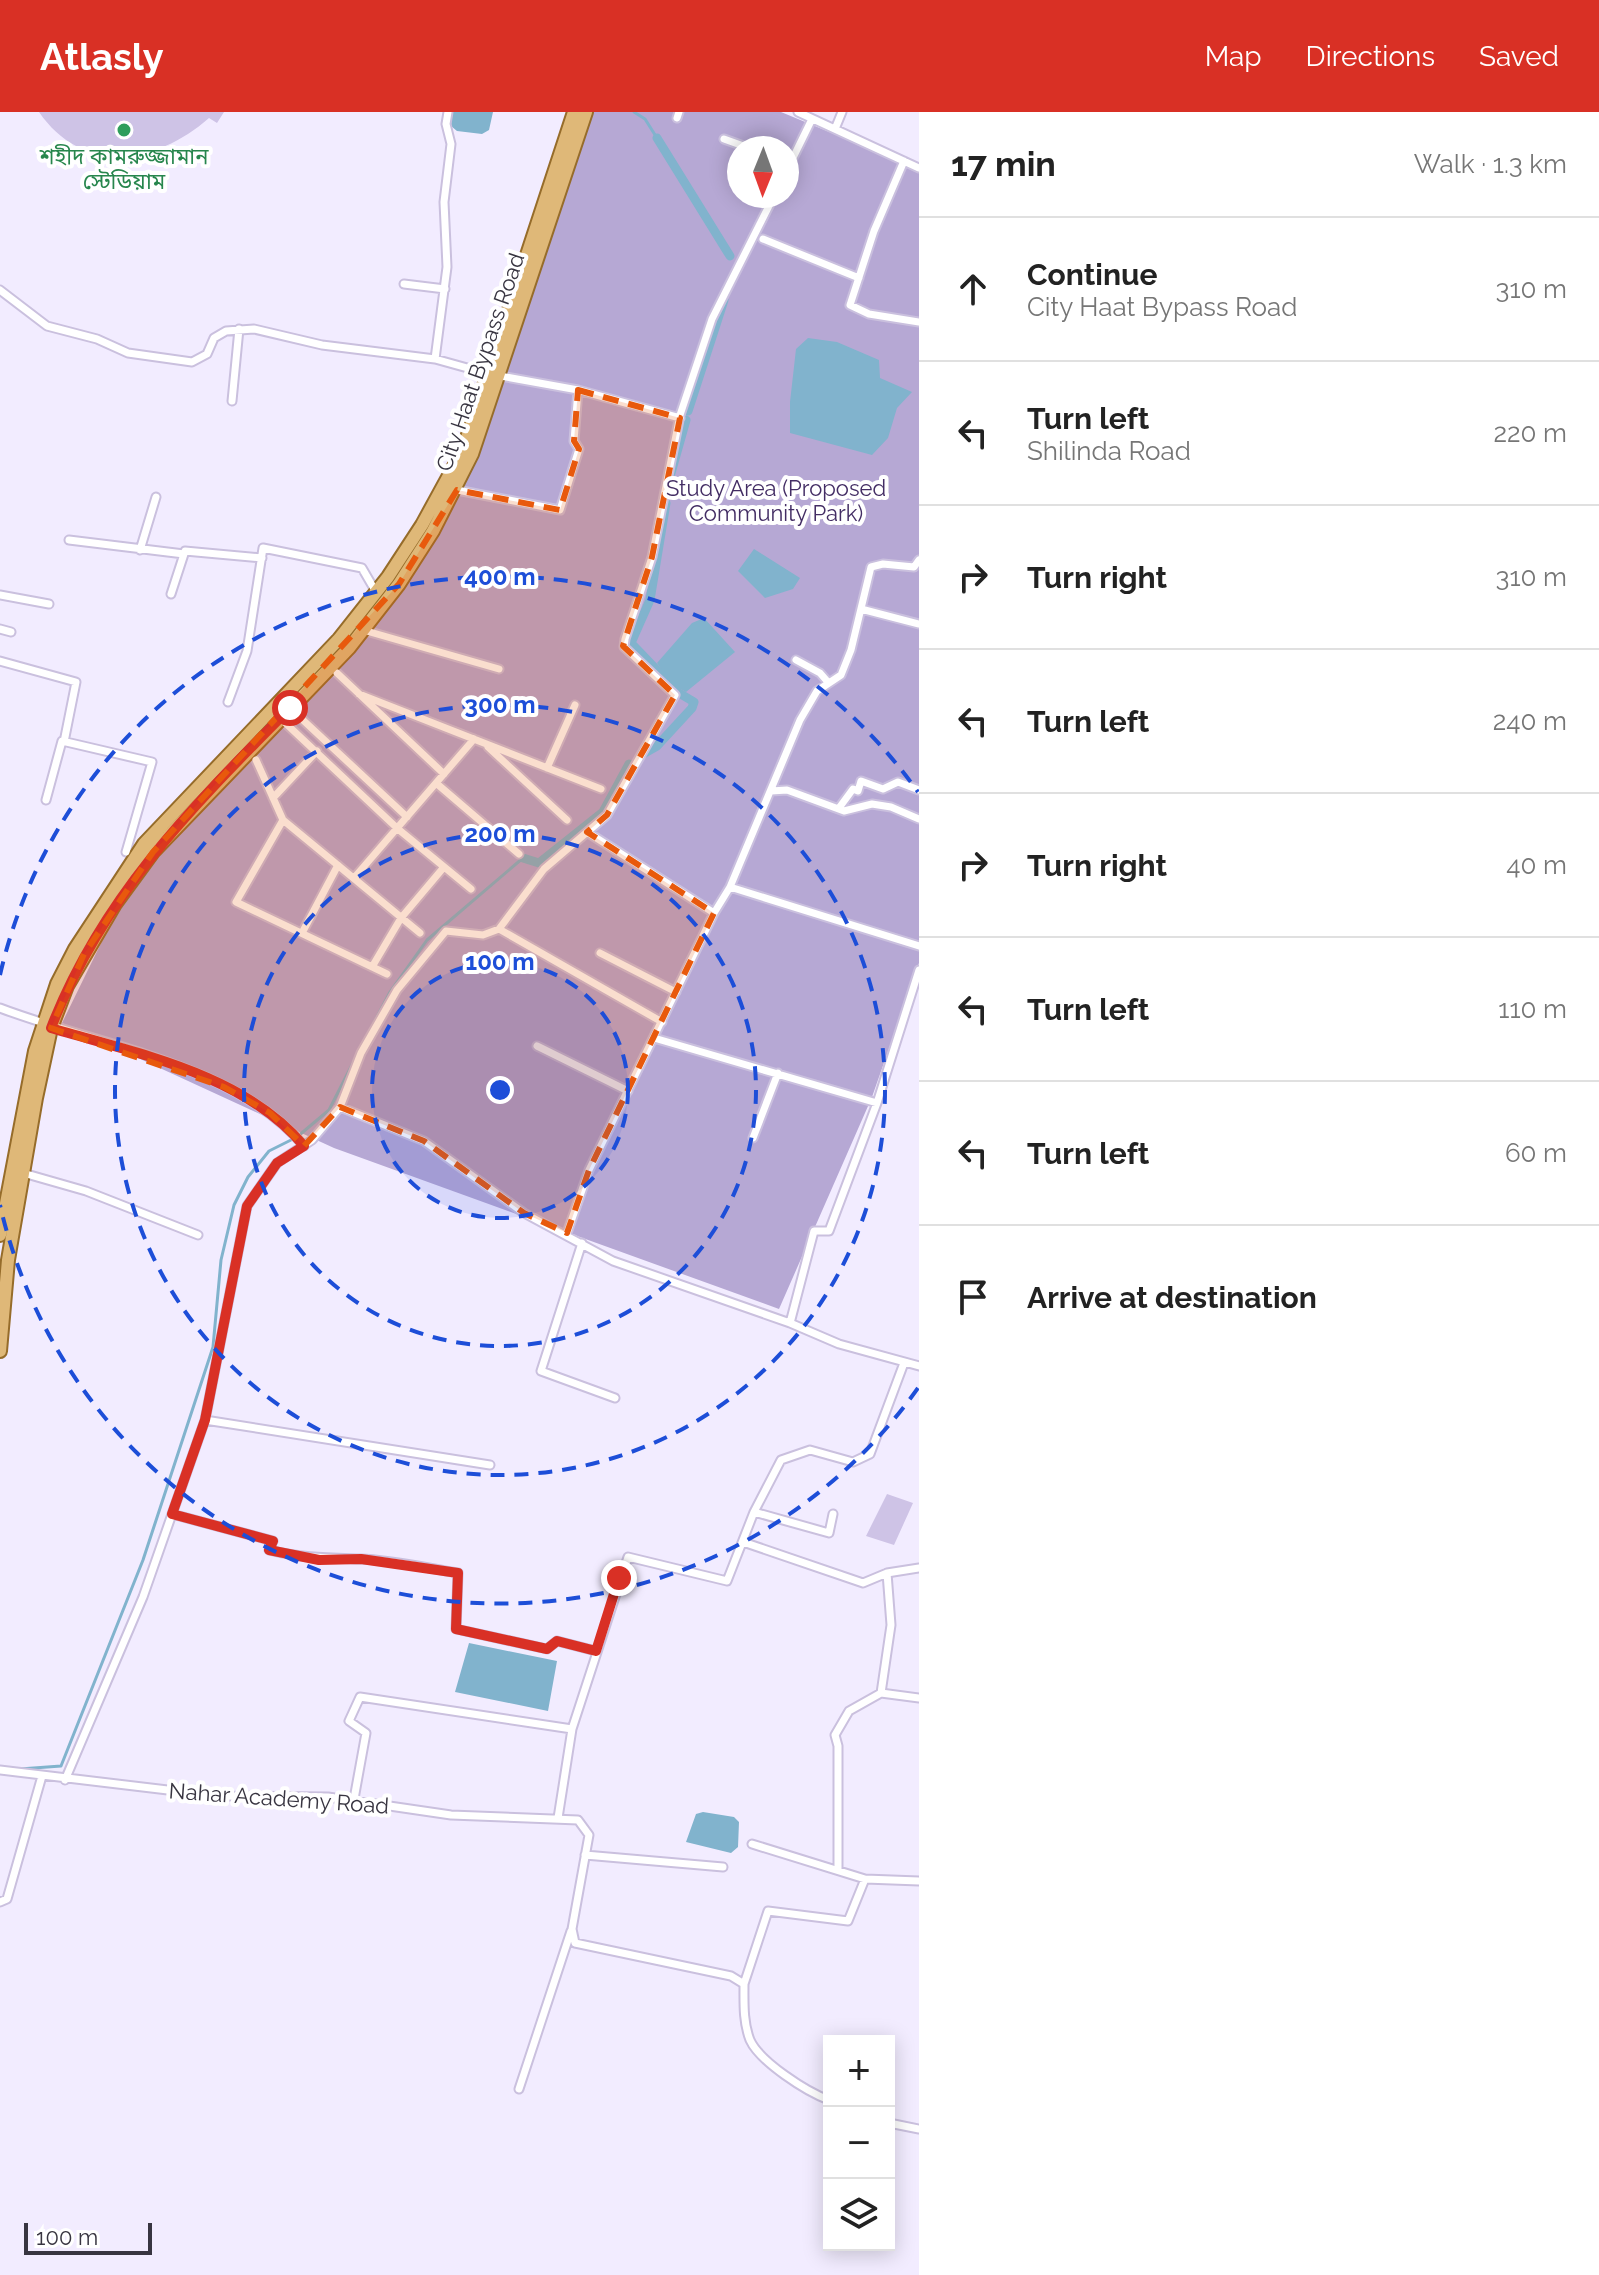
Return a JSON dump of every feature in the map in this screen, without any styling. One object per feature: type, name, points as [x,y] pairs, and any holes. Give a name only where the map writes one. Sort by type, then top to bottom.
[{"type":"main road","name":"City Haat Bypass Road","points":[[0,1351],[8,1260],[47,1026],[84,954],[153,852],[363,630],[399,584],[457,490],[574,112]]},
{"type":"main road","name":"City Haat Bypass Road","points":[[0,1235],[25,1095],[75,949],[144,844],[329,650],[376,592],[444,488],[494,375],[586,112]]},
{"type":"street","points":[[435,359],[445,289],[444,202],[451,144],[446,124],[448,112]]},
{"type":"street","points":[[798,112],[919,168]]},
{"type":"street","points":[[835,129],[842,112]]},
{"type":"street","points":[[799,144],[812,119]]},
{"type":"street","points":[[904,161],[874,231],[850,305],[869,314],[919,322]]},
{"type":"street","points":[[65,1780],[143,1597],[205,1420],[247,1206],[277,1163],[303,1144],[340,1107],[361,1053],[397,990],[431,944],[446,931],[483,935],[499,929],[544,869],[607,815],[675,695],[624,647],[652,557],[680,418],[712,319],[768,208]]},
{"type":"street","points":[[763,239],[859,278]]},
{"type":"street","points":[[404,284],[445,289]]},
{"type":"street","points":[[0,290],[56,330],[97,339],[128,353],[169,361],[192,362],[207,354],[214,338],[239,329],[254,329],[322,345],[435,359],[494,375],[578,390],[680,418]]},
{"type":"street","points":[[232,401],[239,329]]},
{"type":"street","points":[[457,490],[560,510],[579,449],[574,441],[578,390]]},
{"type":"street","points":[[140,550],[156,497]]},
{"type":"street","points":[[69,540],[184,554]]},
{"type":"street","points":[[228,702],[247,651],[263,548],[362,568],[376,592]]},
{"type":"street","points":[[171,594],[185,551],[262,558]]},
{"type":"street","points":[[567,1233],[589,1170],[714,913],[730,887],[800,720],[827,681],[841,675],[871,567],[919,564]]},
{"type":"street","points":[[0,595],[49,604]]},
{"type":"street","points":[[861,609],[919,624]]},
{"type":"street","points":[[0,629],[11,632]]},
{"type":"street","points":[[363,630],[499,669]]},
{"type":"street","points":[[796,660],[820,673],[827,681]]},
{"type":"street","points":[[0,661],[76,682],[64,742],[46,800]]},
{"type":"street","points":[[337,673],[444,774]]},
{"type":"street","points":[[359,694],[601,789]]},
{"type":"street","points":[[547,768],[575,705]]},
{"type":"street","points":[[290,708],[407,817]]},
{"type":"street","points":[[280,718],[397,828],[471,889]]},
{"type":"street","points":[[354,878],[474,739]]},
{"type":"street","points":[[64,742],[152,762],[126,852]]},
{"type":"street","points":[[484,743],[567,820]]},
{"type":"street","points":[[273,798],[317,751]]},
{"type":"street","points":[[256,760],[283,820],[420,933]]},
{"type":"street","points":[[839,808],[853,789],[858,791],[861,781],[883,789],[898,782],[919,790]]},
{"type":"street","points":[[436,783],[519,854]]},
{"type":"street","points":[[771,791],[787,790],[844,811],[872,804],[891,807],[919,819]]},
{"type":"street","points":[[283,820],[236,902],[387,974]]},
{"type":"street","points":[[587,832],[714,913]]},
{"type":"street","points":[[302,933],[338,865]]},
{"type":"street","points":[[372,967],[401,918],[444,867]]},
{"type":"street","points":[[730,887],[919,946]]},
{"type":"street","points":[[499,929],[662,1022]]},
{"type":"street","points":[[600,953],[676,992]]},
{"type":"street","points":[[790,1323],[814,1231],[829,1231],[877,1103],[919,970]]},
{"type":"street","points":[[0,1008],[47,1026],[172,1064],[224,1087],[270,1113],[303,1144]]},
{"type":"street","points":[[654,1038],[877,1103]]},
{"type":"street","points":[[537,1046],[628,1091]]},
{"type":"street","points":[[753,1138],[778,1073]]},
{"type":"street","points":[[340,1107],[424,1141],[524,1213],[567,1233],[613,1261],[790,1323],[839,1344],[919,1366]]},
{"type":"street","points":[[23,1173],[86,1191],[198,1235]]},
{"type":"street","points":[[582,1243],[541,1371],[615,1398]]},
{"type":"street","points":[[519,2089],[572,1929],[589,1835],[578,1820],[558,1818],[572,1729],[628,1557],[727,1581],[754,1512],[781,1460],[810,1450],[853,1462],[870,1454],[904,1363]]},
{"type":"street","points":[[205,1420],[490,1465]]},
{"type":"street","points":[[754,1512],[829,1533],[833,1514]]},
{"type":"street","points":[[172,1514],[273,1541],[269,1550],[291,1555],[319,1560],[361,1559],[458,1573],[456,1629],[547,1649],[557,1641],[596,1651]]},
{"type":"street","points":[[743,1542],[863,1583],[887,1573],[919,1568]]},
{"type":"street","points":[[881,1693],[891,1625],[887,1573]]},
{"type":"street","points":[[838,1870],[838,1746],[835,1735],[849,1711],[881,1693],[919,1698]]},
{"type":"street","points":[[354,1799],[366,1733],[349,1721],[360,1697],[572,1729]]},
{"type":"street","name":"Nahar Academy Road","points":[[0,1770],[218,1796],[354,1799],[451,1815],[558,1818]]},
{"type":"street","points":[[0,1902],[7,1899],[42,1776]]},
{"type":"street","points":[[752,1844],[865,1879],[919,1881]]},
{"type":"street","points":[[585,1855],[723,1867]]},
{"type":"street","points":[[823,2098],[805,2091],[752,2043],[744,2019],[744,1984],[768,1911],[848,1921],[865,1879]]},
{"type":"street","points":[[572,1929],[575,1943],[731,1976],[744,1984]]},
{"type":"street","points":[[895,2124],[919,2129]]},
{"type":"highlighted area","points":[[578,390],[680,418],[652,557],[623,646],[675,695],[607,815],[587,832],[714,913],[589,1170],[567,1233],[524,1213],[424,1141],[340,1107],[304,1146],[270,1113],[224,1087],[51,1028],[84,954],[153,852],[399,584],[457,490],[560,510],[579,449],[574,441]]},
{"type":"shaded area","name":"শহীদ কামরুজ্জামান স্টেডিয়াম","points":[[39,112],[224,112],[217,123],[209,118],[189,134],[167,145],[144,153],[121,156],[98,154],[77,146],[57,133]]},
{"type":"shaded area","points":[[887,1494],[913,1503],[894,1545],[866,1536]]},
{"type":"green space","name":"Study Area (Proposed Community Park)","points":[[591,112],[781,112],[919,169],[919,963],[872,1097],[779,1309],[334,1148],[62,1023],[130,884],[352,644],[455,501],[522,322]]},
{"type":"water","points":[[452,112],[493,112],[489,130],[482,134],[457,131],[451,126]]},
{"type":"water","points":[[808,338],[837,342],[879,360],[880,378],[912,392],[897,408],[888,438],[872,455],[790,433],[796,349]]},
{"type":"water","points":[[754,549],[800,578],[793,589],[765,598],[738,571]]},
{"type":"water","points":[[704,618],[735,652],[686,692],[672,684],[657,663],[692,623]]},
{"type":"water","points":[[469,1643],[557,1661],[548,1711],[455,1692]]},
{"type":"water","points":[[703,1812],[734,1817],[739,1822],[738,1847],[731,1853],[686,1842],[696,1814]]},
{"type":"waterway","points":[[634,112],[645,119],[657,138]]},
{"type":"waterway","points":[[657,138],[730,256]]},
{"type":"waterway","points":[[688,411],[724,300]]},
{"type":"waterway","points":[[671,473],[686,420]]},
{"type":"waterway","points":[[641,755],[657,746],[694,702],[679,693],[631,643],[650,600],[666,503]]},
{"type":"waterway","points":[[523,858],[539,863],[603,812],[629,764]]},
{"type":"waterway","points":[[366,1038],[390,992],[427,940],[523,858]]},
{"type":"waterway","points":[[20,1769],[61,1766],[143,1560],[213,1347],[221,1260],[234,1205],[248,1177],[269,1151],[297,1137],[329,1110],[357,1055]]},
{"type":"place","name":"শহীদ কামরুজ্জামান স্টেডিয়াম","points":[[124,130]]},
{"type":"route","points":[[290,708],[153,852],[84,954],[67,986],[51,1028],[172,1064],[224,1087],[270,1113],[304,1146],[277,1163],[247,1206],[205,1420],[172,1514],[273,1541],[269,1550],[291,1555],[319,1560],[361,1559],[458,1573],[456,1629],[547,1649],[557,1641],[596,1651],[619,1578]]}]
